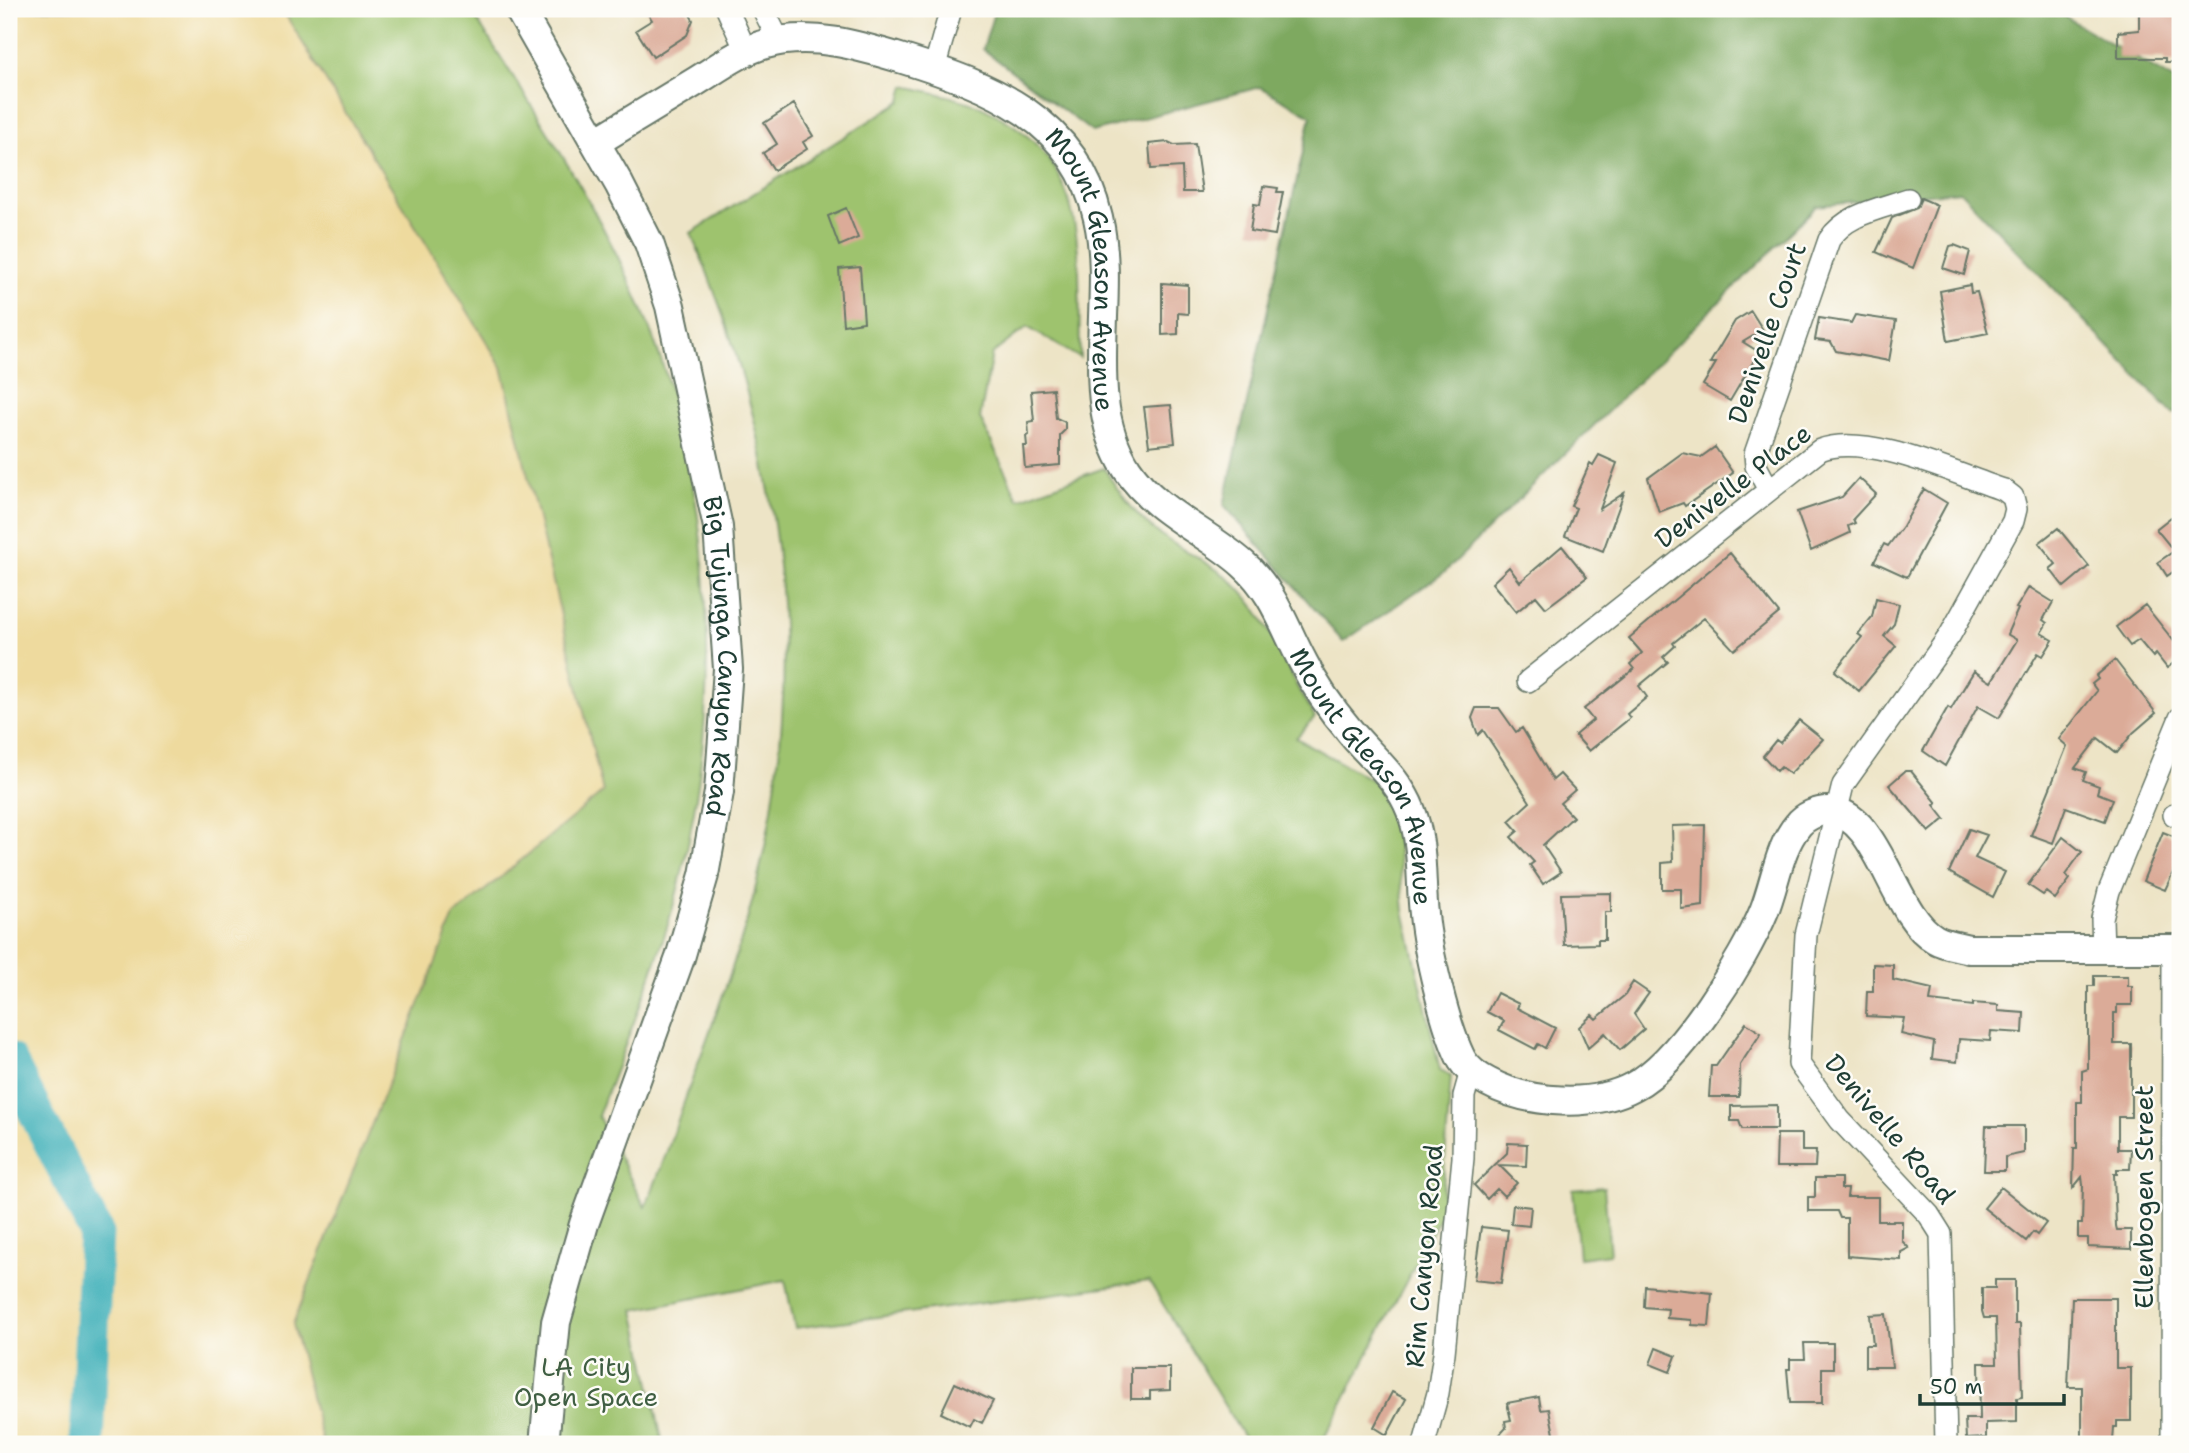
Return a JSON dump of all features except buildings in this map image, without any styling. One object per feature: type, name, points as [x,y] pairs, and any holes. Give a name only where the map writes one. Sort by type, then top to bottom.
[{"type":"street","name":"Big Tujunga Canyon Road","points":[[519,9],[596,142],[649,243],[670,306],[718,527],[728,669],[719,792],[704,874],[680,958],[584,1224],[556,1322],[544,1444]]},
{"type":"street","points":[[726,9],[746,51]]},
{"type":"street","points":[[763,9],[779,41]]},
{"type":"street","points":[[934,69],[951,9]]},
{"type":"street","name":"Mount Gleason Avenue","points":[[596,142],[746,51],[779,41],[808,39],[838,43],[977,83],[1019,106],[1047,129],[1082,172],[1099,219],[1104,253],[1104,400],[1119,455],[1129,472],[1166,509],[1227,552],[1256,577],[1277,607],[1302,660],[1330,705],[1400,789],[1413,816],[1419,846],[1428,945],[1455,1042],[1463,1061],[1471,1071]]},
{"type":"street","name":"Denivelle Court","points":[[1769,490],[1756,466],[1755,453],[1829,240],[1838,227],[1855,217],[1908,199]]},
{"type":"street","name":"Denivelle Place","points":[[1528,681],[1820,450],[1851,443],[1891,452],[2004,490],[2013,497],[2016,509],[2013,521],[1960,618],[1852,770],[1843,785],[1835,810]]},
{"type":"street","points":[[2103,950],[2102,919],[2109,891],[2180,718]]},
{"type":"street","points":[[1471,1071],[1489,1083],[1512,1092],[1566,1099],[1614,1093],[1633,1087],[1651,1074],[1685,1036],[1740,960],[1764,911],[1789,838],[1800,822],[1821,811],[1835,810],[1851,817],[1864,832],[1908,911],[1920,926],[1939,942],[1969,949],[2176,949]]},
{"type":"street","name":"Denivelle Road","points":[[1835,810],[1806,935],[1799,1065],[1840,1120],[1929,1214],[1941,1234],[1946,1444]]},
{"type":"street","name":"Ellenbogen Street","points":[[2172,1444],[2176,949]]},
{"type":"street","name":"Rim Canyon Road","points":[[1424,1444],[1438,1394],[1444,1353],[1463,1158],[1464,1096],[1471,1071]]},
{"type":"green space","name":"LA City Open Space","points":[[9,9],[470,9],[540,119],[606,233],[643,312],[667,379],[686,449],[698,521],[705,594],[707,667],[703,739],[694,811],[680,881],[653,970],[598,1116],[645,1207],[722,998],[752,902],[774,796],[782,714],[783,631],[777,550],[765,469],[746,389],[721,310],[691,233],[901,101],[905,86],[983,108],[1019,129],[1045,154],[1062,183],[1072,214],[1078,247],[1080,358],[1027,327],[992,354],[980,418],[1018,499],[1104,468],[1140,517],[1168,540],[1225,576],[1253,606],[1315,717],[1296,738],[1381,785],[1391,804],[1396,826],[1404,911],[1440,1070],[1451,1075],[1441,1215],[1321,1444],[1248,1444],[1149,1281],[795,1328],[785,1280],[634,1310],[663,1444],[9,1444]]},
{"type":"green space","points":[[995,9],[2052,9],[2180,84],[2180,414],[2172,413],[1960,191],[1817,206],[1445,572],[1343,642],[1224,505],[1311,116],[1260,87],[1092,132],[983,49]]},
{"type":"green space","points":[[1604,1187],[1610,1254],[1579,1258],[1573,1190]]},
{"type":"sand","points":[[9,9],[282,9],[502,367],[603,792],[454,916],[293,1324],[323,1444],[9,1444]]},
{"type":"waterway","points":[[9,1060],[96,1232],[87,1444]]}]
